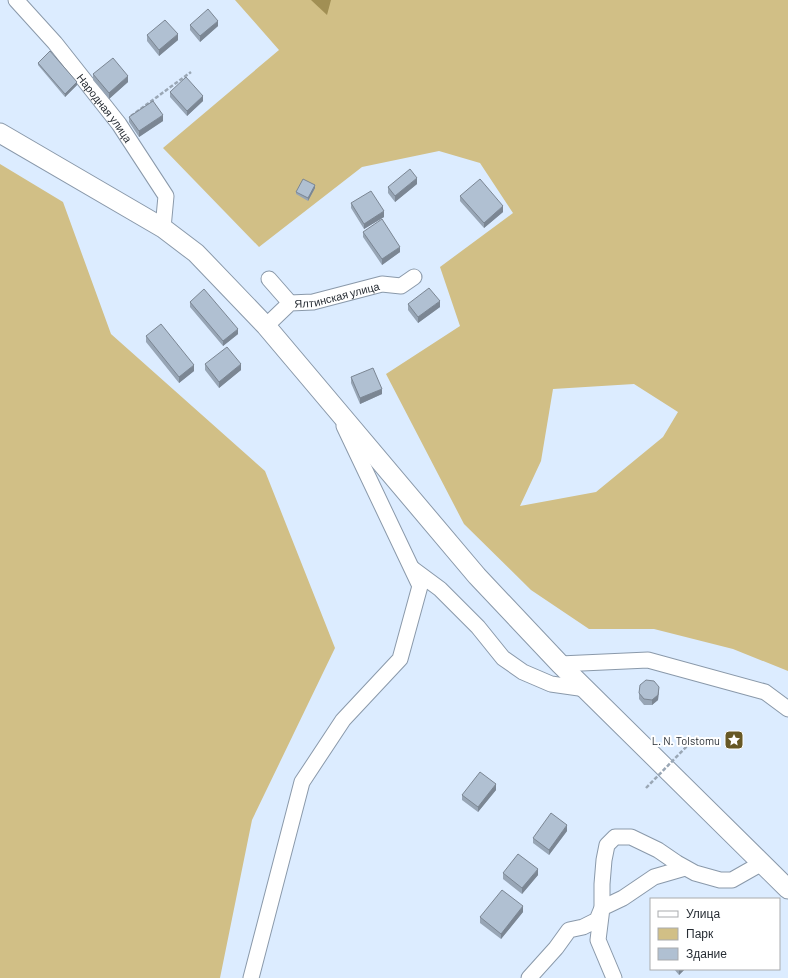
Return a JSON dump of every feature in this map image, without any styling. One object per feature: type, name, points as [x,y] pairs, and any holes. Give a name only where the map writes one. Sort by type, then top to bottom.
[{"type":"main road","points":[[0,133],[163,228],[196,253],[266,326],[477,576],[560,664],[788,889]]},
{"type":"street","name":"Народная улица","points":[[16,0],[55,43],[119,124],[166,196],[163,228]]},
{"type":"street","name":"Ялтинская улица","points":[[266,326],[290,303],[312,302],[382,284],[401,286],[414,277]]},
{"type":"street","points":[[269,279],[290,303]]},
{"type":"street","points":[[251,978],[302,782],[343,720],[400,659],[420,586],[337,410]]},
{"type":"street","points":[[411,567],[440,589],[478,628],[503,658],[518,669],[551,684],[586,689]]},
{"type":"street","points":[[560,664],[648,660],[766,692],[788,709]]},
{"type":"street","points":[[614,978],[598,940],[602,908],[604,860],[607,845],[615,837],[632,837],[658,850],[695,873],[720,880],[732,880],[762,863]]},
{"type":"street","points":[[529,978],[556,948],[568,930],[583,927],[597,920],[602,908],[623,898],[654,877],[685,868]]},
{"type":"path","points":[[119,124],[191,72]]},
{"type":"path","points":[[646,788],[689,744]]},
{"type":"green space","points":[[235,0],[788,0],[788,671],[733,649],[654,629],[589,629],[531,590],[464,524],[386,374],[460,326],[440,267],[513,213],[480,163],[439,151],[362,167],[259,247],[163,148],[279,50]],"holes":[[[634,384],[678,412],[663,437],[596,492],[520,506],[541,461],[553,389]]]},
{"type":"green space","points":[[0,164],[63,202],[111,334],[265,471],[335,648],[252,820],[220,978],[0,978]]},
{"type":"shaded area","points":[[311,0],[331,0],[327,15]]},
{"type":"building","points":[[208,9],[218,21],[200,36],[190,25]]},
{"type":"building","points":[[165,20],[178,34],[159,50],[147,35]]},
{"type":"building","points":[[50,51],[77,82],[65,94],[38,63]]},
{"type":"building","points":[[113,58],[128,76],[109,93],[93,74]]},
{"type":"building","points":[[186,77],[203,96],[187,111],[170,92]]},
{"type":"building","points":[[153,101],[163,115],[139,131],[129,117]]},
{"type":"building","points":[[410,169],[417,178],[395,196],[388,187]]},
{"type":"building","points":[[303,179],[315,185],[308,198],[296,192]]},
{"type":"building","points":[[480,179],[503,206],[484,223],[460,196]]},
{"type":"building","points":[[371,191],[384,211],[364,224],[351,203]]},
{"type":"building","points":[[382,219],[400,247],[382,259],[363,232]]},
{"type":"building","points":[[429,288],[440,301],[418,317],[408,304]]},
{"type":"building","points":[[204,289],[238,329],[223,341],[190,302]]},
{"type":"building","points":[[161,324],[194,365],[179,377],[146,336]]},
{"type":"building","points":[[227,347],[241,364],[219,382],[205,364]]},
{"type":"building","points":[[373,368],[382,389],[360,398],[351,377]]},
{"type":"building","points":[[646,680],[654,681],[659,687],[658,695],[652,700],[644,699],[639,693],[640,685]]},
{"type":"building","points":[[480,772],[496,784],[478,807],[462,795]]},
{"type":"building","points":[[551,813],[567,825],[549,850],[533,838]]},
{"type":"building","points":[[518,854],[538,869],[522,888],[503,873]]},
{"type":"building","points":[[502,890],[523,906],[501,934],[480,917]]},
{"type":"place","name":"L. N. Tolstomu","points":[[734,740]]}]
